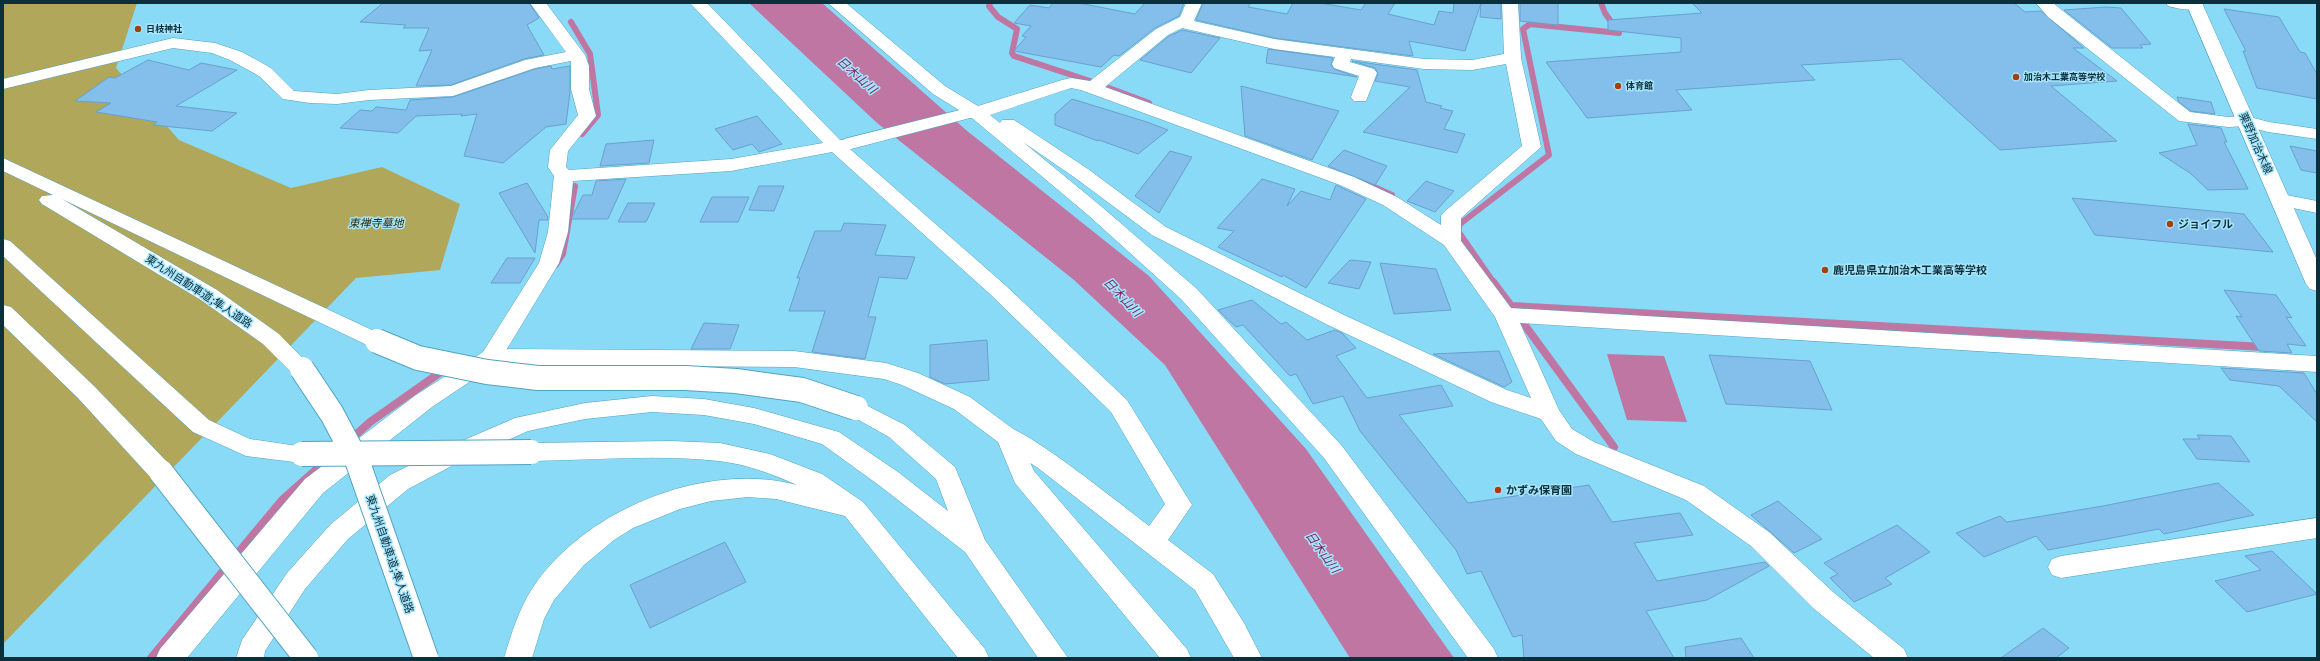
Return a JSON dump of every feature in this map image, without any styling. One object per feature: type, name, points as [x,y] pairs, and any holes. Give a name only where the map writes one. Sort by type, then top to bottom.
[{"type":"main road","points":[[170,658],[314,486],[424,401],[492,357],[549,263],[558,232],[564,176],[557,167],[559,150],[587,116],[580,89],[581,66],[577,55],[538,3]]},
{"type":"main road","points":[[698,3],[843,145],[1119,406],[1179,505],[1151,543]]},
{"type":"main road","points":[[836,3],[939,90],[974,112],[1038,143],[1159,231],[1336,320],[1499,396],[1549,413]]},
{"type":"main road","points":[[1094,88],[1162,32],[1187,20],[1194,3]]},
{"type":"main road","points":[[1451,241],[1451,216],[1532,147],[1513,58],[1510,3]]},
{"type":"main road","points":[[2044,3],[2054,14],[2186,118],[2228,122],[2246,121],[2268,127],[2317,134]]},
{"type":"main road","points":[[2174,3],[2195,4]]},
{"type":"main road","name":"栗野加治木線","points":[[2195,4],[2317,284]]},
{"type":"main road","points":[[1180,23],[1274,44],[1424,64],[1464,65],[1513,58]]},
{"type":"main road","points":[[3,84],[75,68],[173,43],[215,48],[236,56],[265,72],[289,95],[310,98],[337,99],[369,95],[453,91],[531,64],[577,55]]},
{"type":"main road","points":[[1346,53],[1340,64],[1368,73],[1360,97]]},
{"type":"main road","points":[[564,176],[731,165],[843,145],[974,112],[1071,83],[1094,88],[1347,181],[1390,201],[1451,241],[1505,316],[1549,413],[1564,435],[1585,448],[1695,493],[1753,534],[1823,600],[1894,658]]},
{"type":"main road","points":[[974,112],[1095,211],[1188,294],[1333,452],[1484,658]]},
{"type":"main road","points":[[3,164],[377,341],[418,358],[487,372],[538,378],[685,378],[736,381],[802,390],[856,408],[898,431],[946,474],[974,545],[1054,658]]},
{"type":"main road","name":"東九州自動車道;隼人道路","points":[[3,172],[209,295],[271,339],[302,369],[337,421],[358,463],[387,540],[426,658]]},
{"type":"main road","points":[[2281,200],[2317,207]]},
{"type":"main road","points":[[3,245],[201,426],[246,447],[302,454],[671,450],[720,452],[770,463],[813,481],[854,510],[975,658]]},
{"type":"main road","points":[[3,312],[86,392],[161,472],[306,658]]},
{"type":"main road","points":[[1505,316],[2317,364]]},
{"type":"main road","points":[[492,357],[794,359],[886,371],[910,378],[962,403],[1008,437],[1047,462],[1204,582],[1234,631],[1248,658]]},
{"type":"main road","points":[[250,658],[252,648],[296,581],[338,532],[399,482],[452,455],[523,424],[585,411],[652,404],[704,407],[754,416],[830,438],[889,478],[974,545]]},
{"type":"main road","points":[[1008,437],[1024,476],[1122,595],[1177,658]]},
{"type":"main road","points":[[518,658],[529,622],[550,584],[580,552],[623,522],[666,504],[720,489],[767,488],[854,510]]},
{"type":"main road","points":[[2061,567],[2317,528]]},
{"type":"green space","name":"東禅寺墓地","points":[[3,3],[137,3],[116,68],[179,140],[291,188],[382,167],[460,204],[440,270],[356,278],[3,644]]},
{"type":"water","name":"日木山川","points":[[749,3],[822,3],[966,130],[1149,276],[1306,449],[1454,658],[1350,658],[1165,365],[1074,280],[876,122]]},
{"type":"water","points":[[1607,354],[1664,356],[1687,422],[1627,420]]},
{"type":"building","points":[[383,3],[529,3],[539,18],[527,25],[544,55],[524,59],[451,85],[416,86],[432,50],[419,51],[429,28],[403,28],[406,25],[360,22]]},
{"type":"building","points":[[1053,3],[1079,3],[1135,14],[1145,3],[1184,3],[1179,16],[1155,28],[1119,56],[1114,55],[1101,67],[1014,51],[1026,37],[1022,36],[1031,26],[1014,23],[1030,5],[1049,8]]},
{"type":"building","points":[[1203,3],[1251,3],[1248,7],[1287,14],[1293,3],[1320,3],[1361,10],[1366,3],[1395,3],[1388,14],[1434,25],[1439,11],[1453,13],[1454,3],[1481,3],[1465,51],[1409,41],[1413,56],[1274,38],[1196,20]]},
{"type":"building","points":[[1481,3],[1501,3],[1501,19],[1480,17]]},
{"type":"building","points":[[1520,3],[1558,3],[1558,25],[1520,21]]},
{"type":"building","points":[[1692,3],[2014,3],[2025,12],[2041,11],[2084,48],[2073,48],[2117,81],[2051,86],[2117,141],[2000,150],[1901,59],[1801,65],[1815,80],[1676,90],[1692,110],[1587,118],[1546,62],[1681,52],[1681,38],[1608,30],[1608,20],[1702,13]]},
{"type":"building","points":[[2106,7],[2121,8],[2151,44],[2140,45],[2143,48],[2112,48],[2064,10]]},
{"type":"building","points":[[2224,9],[2279,17],[2300,52],[2305,53],[2317,74],[2317,99],[2257,88],[2243,51],[2246,51]]},
{"type":"building","points":[[1182,30],[1220,38],[1191,73],[1140,60],[1169,36]]},
{"type":"building","points":[[1268,49],[1333,58],[1331,65],[1334,69],[1357,77],[1266,63]]},
{"type":"building","points":[[148,60],[189,70],[201,63],[237,70],[176,106],[237,113],[212,131],[153,125],[157,122],[96,112],[111,103],[75,101],[109,77],[115,78]]},
{"type":"building","points":[[1352,61],[1417,70],[1426,102],[1442,106],[1440,108],[1453,111],[1444,129],[1465,134],[1457,153],[1363,132],[1410,87],[1375,81],[1378,74],[1375,68]]},
{"type":"building","points":[[551,66],[552,69],[570,66],[570,92],[566,124],[546,127],[503,163],[464,156],[477,114],[461,116],[462,114],[416,116],[398,133],[340,128],[360,110],[372,111],[376,107],[406,110],[410,100],[453,97],[535,69]]},
{"type":"building","points":[[1241,86],[1339,111],[1312,160],[1245,136]]},
{"type":"building","points":[[2177,97],[2211,102],[2215,114],[2191,111],[2179,102]]},
{"type":"building","points":[[1072,99],[1168,130],[1138,154],[1055,125],[1055,114]]},
{"type":"building","points":[[757,116],[782,144],[759,152],[752,144],[733,150],[715,129]]},
{"type":"building","points":[[2188,124],[2221,128],[2227,142],[2224,142],[2248,189],[2208,190],[2190,173],[2159,153],[2197,145]]},
{"type":"building","points":[[654,140],[649,163],[600,166],[606,144]]},
{"type":"building","points":[[2290,146],[2317,151],[2317,173],[2301,170]]},
{"type":"building","points":[[1344,150],[1387,166],[1375,185],[1328,166]]},
{"type":"building","points":[[1170,151],[1192,157],[1159,213],[1135,196]]},
{"type":"building","points":[[626,179],[608,219],[571,219],[583,195],[592,195],[596,181]]},
{"type":"building","points":[[1262,179],[1295,189],[1287,206],[1301,191],[1330,200],[1336,185],[1366,199],[1306,288],[1283,275],[1282,277],[1218,247],[1234,231],[1217,228]]},
{"type":"building","points":[[1426,181],[1454,191],[1435,212],[1407,201]]},
{"type":"building","points":[[527,183],[548,217],[548,220],[539,220],[535,253],[499,193]]},
{"type":"building","points":[[759,186],[784,186],[774,211],[749,210]]},
{"type":"building","points":[[712,197],[749,197],[738,222],[700,222]]},
{"type":"building","name":"ジョイフル","points":[[2072,198],[2244,214],[2273,252],[2095,235]]},
{"type":"building","points":[[628,203],[655,203],[646,222],[618,222]]},
{"type":"building","points":[[844,223],[886,225],[875,255],[915,257],[907,279],[879,277],[868,317],[876,317],[865,359],[812,352],[825,311],[789,311],[800,278],[797,278],[815,231],[841,231]]},
{"type":"building","points":[[507,258],[535,258],[520,283],[491,283]]},
{"type":"building","points":[[1350,260],[1371,262],[1359,289],[1328,283]]},
{"type":"building","points":[[1380,263],[1436,269],[1451,310],[1394,314]]},
{"type":"building","points":[[2224,290],[2276,295],[2292,318],[2286,317],[2306,346],[2287,344],[2292,353],[2259,351],[2236,316],[2242,317]]},
{"type":"building","points":[[1252,300],[1281,324],[1286,322],[1307,340],[1335,330],[1342,333],[1356,348],[1336,356],[1367,398],[1441,385],[1453,406],[1399,415],[1468,503],[1589,485],[1612,522],[1680,513],[1693,535],[1634,543],[1657,581],[1765,562],[1769,566],[1707,600],[1646,611],[1674,658],[1524,658],[1522,635],[1513,637],[1481,571],[1467,574],[1456,550],[1360,431],[1343,396],[1313,404],[1296,374],[1290,376],[1243,325],[1236,327],[1218,310]]},
{"type":"building","points":[[704,323],[739,325],[730,349],[691,349]]},
{"type":"building","points":[[987,340],[989,380],[945,384],[930,377],[930,345]]},
{"type":"building","points":[[1499,351],[1512,382],[1504,387],[1433,354]]},
{"type":"building","points":[[1709,355],[1810,361],[1832,410],[1726,404]]},
{"type":"building","points":[[2221,368],[2304,373],[2317,394],[2317,422],[2279,386],[2230,380]]},
{"type":"building","points":[[2197,435],[2231,436],[2250,462],[2197,459],[2183,439],[2200,439]]},
{"type":"building","points":[[2218,483],[2254,515],[2164,534],[2159,529],[2048,550],[2036,536],[1984,557],[1956,533],[2000,516],[2007,522],[2103,506]]},
{"type":"building","points":[[1778,501],[1822,539],[1794,553],[1751,515]]},
{"type":"building","points":[[1897,525],[1930,552],[1885,578],[1892,584],[1854,602],[1830,578],[1838,574],[1824,563]]},
{"type":"building","points":[[725,542],[746,582],[650,628],[630,585]]},
{"type":"building","points":[[2272,551],[2317,594],[2247,612],[2215,581],[2261,570],[2245,556]]},
{"type":"building","points":[[2043,628],[2069,648],[2056,658],[2001,658]]},
{"type":"building","points":[[1741,638],[1754,658],[1686,658],[1685,647]]},
{"type":"waterway","points":[[990,3],[989,6],[998,17],[1017,29],[1012,53],[1014,56],[1090,81]]},
{"type":"waterway","points":[[1494,283],[1458,231],[1460,224],[1549,155],[1523,29],[1530,24],[1619,33],[1605,13],[1601,3]]},
{"type":"waterway","points":[[571,22],[590,54],[598,115],[582,134]]},
{"type":"waterway","points":[[1109,88],[1149,103]]},
{"type":"waterway","points":[[1361,181],[1392,195]]},
{"type":"waterway","points":[[556,265],[563,254],[575,186]]},
{"type":"waterway","points":[[1493,282],[1511,306],[2264,347]]},
{"type":"waterway","points":[[1524,324],[1614,447]]},
{"type":"waterway","points":[[350,440],[370,422],[438,374]]},
{"type":"waterway","points":[[151,658],[282,500],[327,460]]},
{"type":"place","name":"日枝神社","points":[[138,29]]},
{"type":"place","name":"加治木工業高等学校","points":[[2016,77]]},
{"type":"place","name":"体育館","points":[[1618,86]]},
{"type":"place","name":"ジョイフル","points":[[2170,224]]},
{"type":"place","name":"鹿児島県立加治木工業高等学校","points":[[1825,270]]},
{"type":"place","name":"かずみ保育園","points":[[1498,490]]}]
